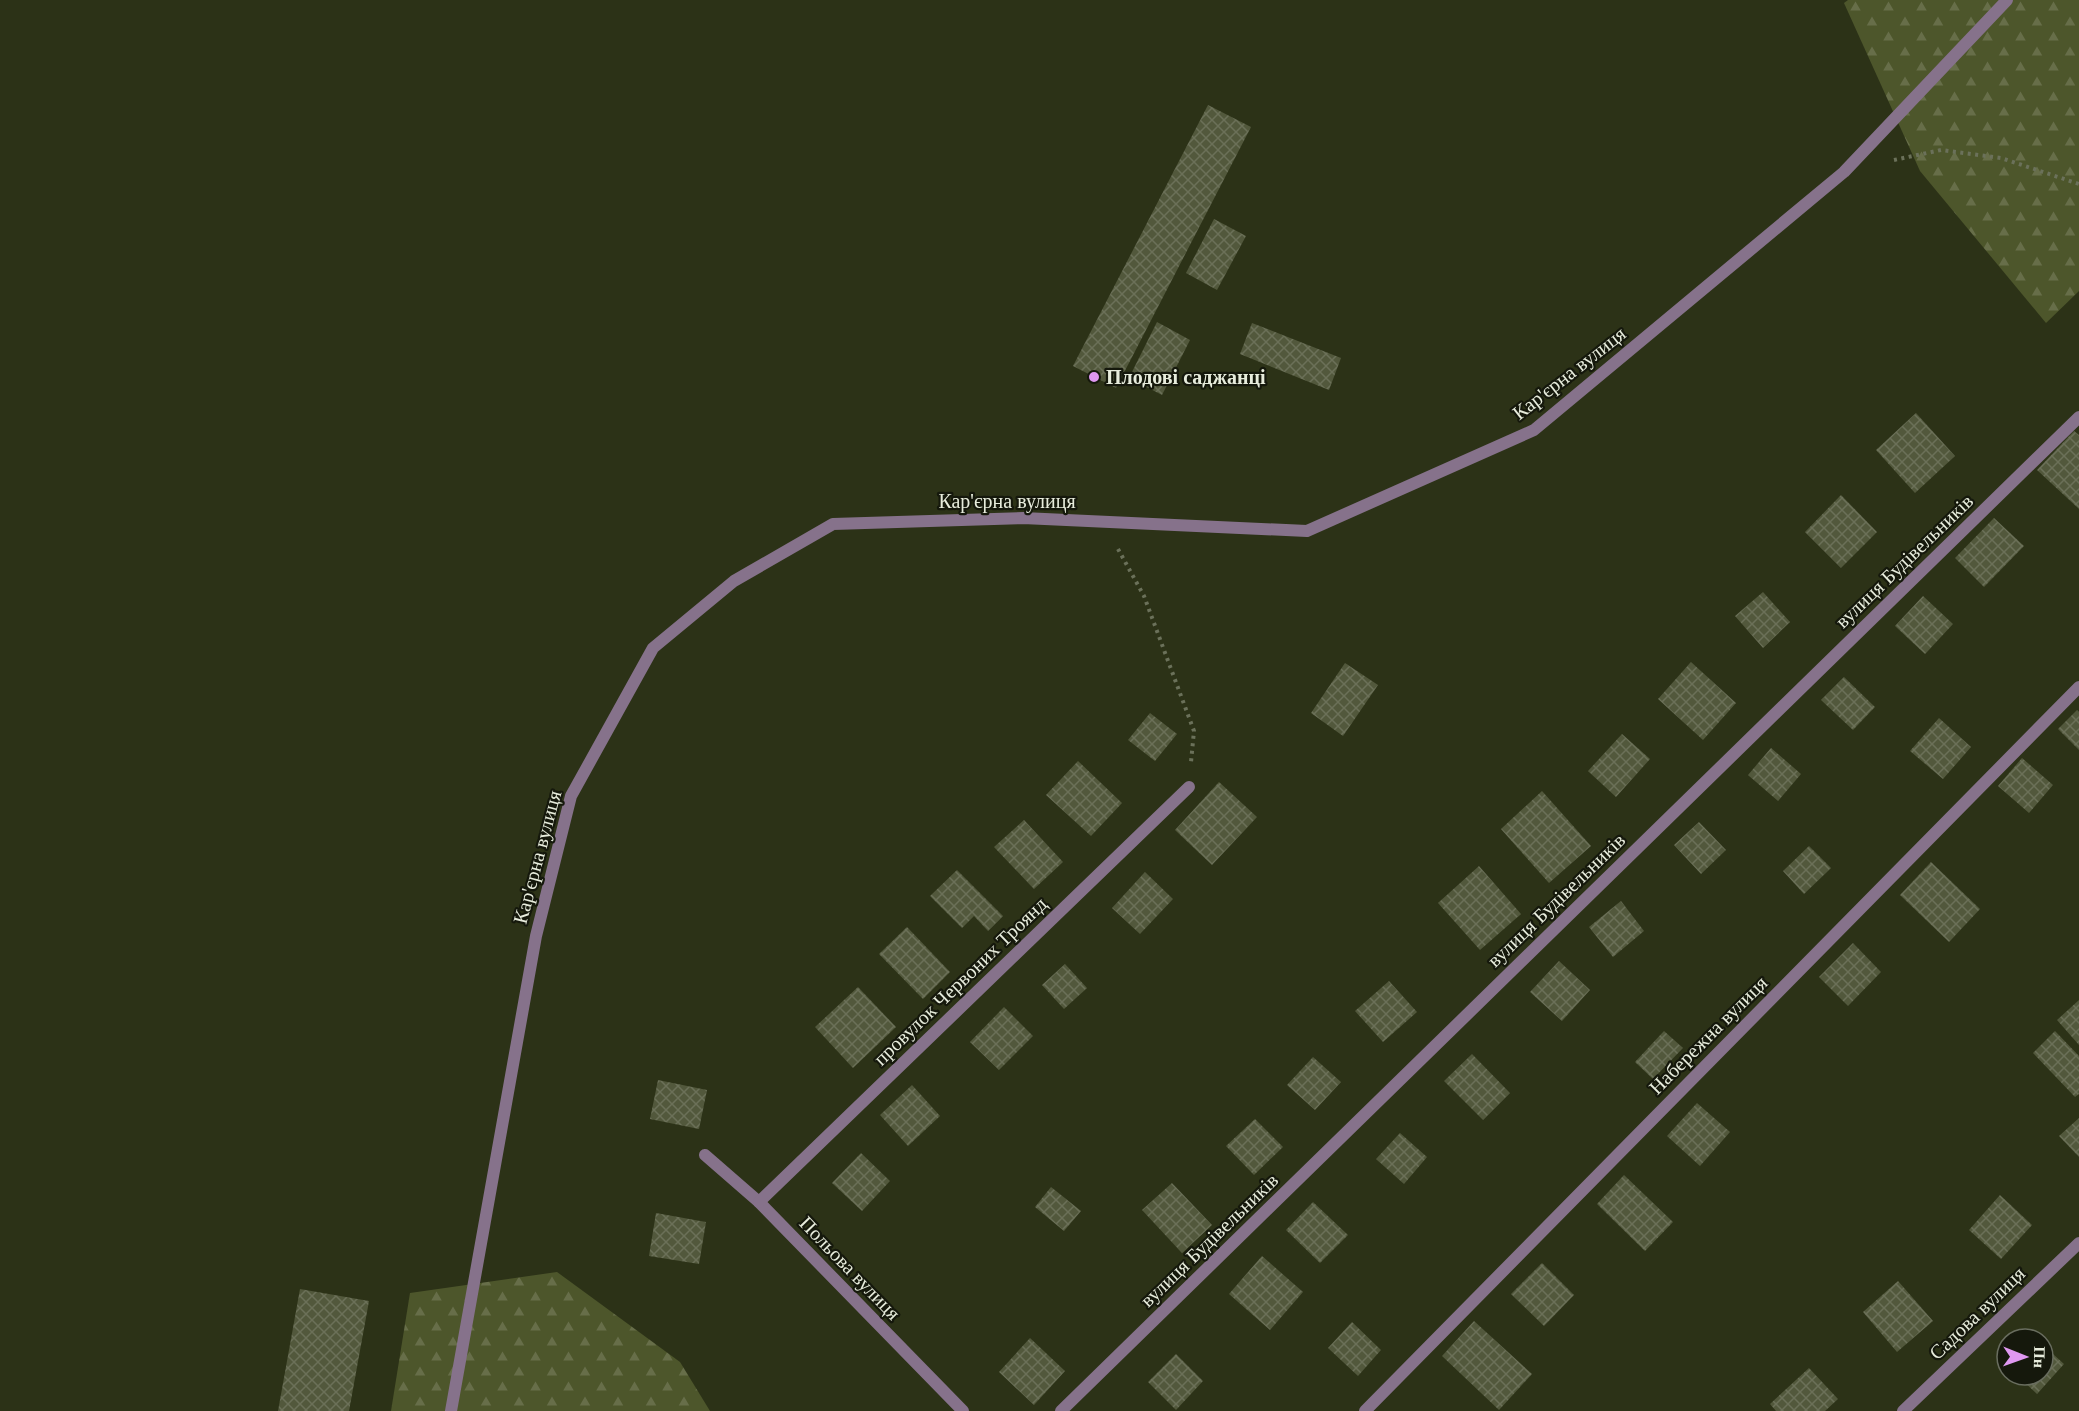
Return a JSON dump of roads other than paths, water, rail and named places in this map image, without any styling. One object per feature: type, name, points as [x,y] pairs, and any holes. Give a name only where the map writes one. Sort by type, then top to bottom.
[{"type":"street","name":"Кар'єрна вулиця","points":[[451,1411],[536,936],[571,796],[653,648],[734,581],[833,524],[1023,518],[1307,531],[1534,430],[1844,172],[2007,0]]},
{"type":"street","name":"вулиця Будівельників","points":[[1061,1411],[2079,417]]},
{"type":"street","name":"Набережна вулиця","points":[[1365,1411],[2079,687]]},
{"type":"street","name":"провулок Червоних Троянд","points":[[759,1202],[1189,787]]},
{"type":"street","name":"Польова вулиця","points":[[705,1155],[759,1202],[963,1411]]},
{"type":"street","name":"Садова вулиця","points":[[1903,1411],[2079,1243]]},
{"type":"place","name":"Плодові саджанці","points":[[1094,377]]}]
